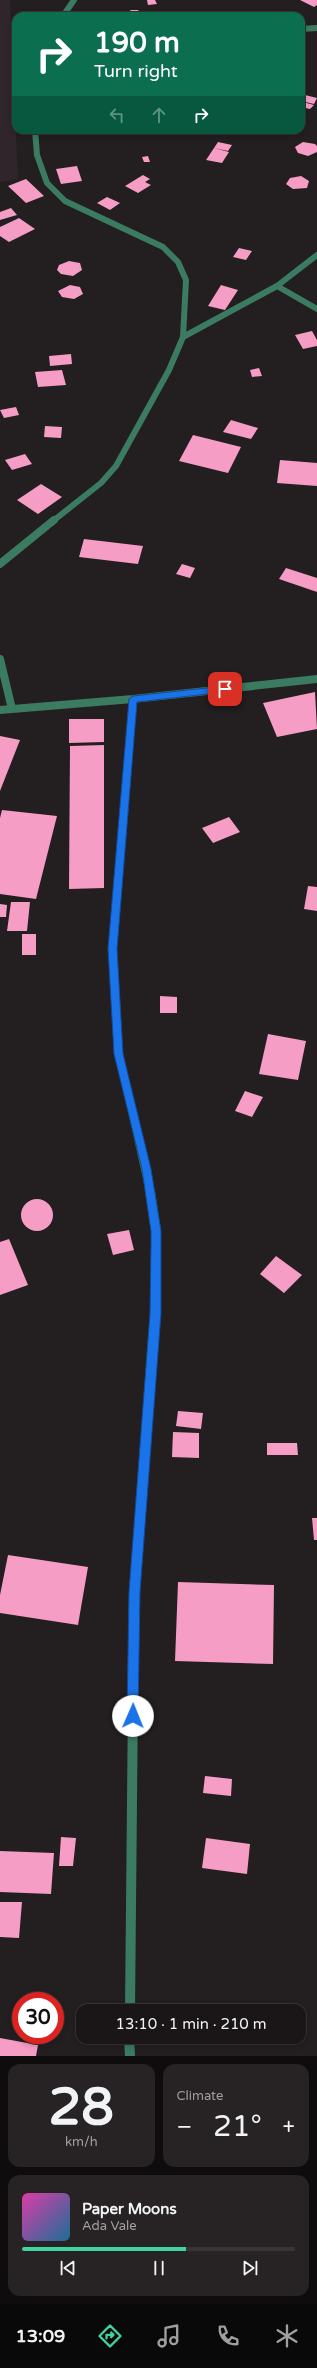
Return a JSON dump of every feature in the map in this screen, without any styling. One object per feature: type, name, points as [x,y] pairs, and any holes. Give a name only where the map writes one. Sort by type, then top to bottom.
[{"type":"street","points":[[66,12],[74,0]]},
{"type":"street","points":[[305,29],[317,28]]},
{"type":"street","points":[[0,564],[100,483],[116,466],[169,370],[183,337],[186,280],[178,262],[163,246],[65,201],[47,182],[37,154],[35,134]]},
{"type":"street","points":[[183,337],[277,286],[317,255]]},
{"type":"street","points":[[277,286],[317,309]]},
{"type":"street","points":[[0,659],[12,709]]},
{"type":"street","points":[[0,710],[133,699],[317,679]]},
{"type":"street","points":[[130,2004],[134,1592],[156,1313],[156,1231],[146,1169],[119,1054],[113,949],[133,699]]},
{"type":"street","points":[[129,2044],[130,2056]]},
{"type":"shaded area","points":[[0,0],[10,0],[12,45],[12,134],[16,134],[18,179],[0,182]]},
{"type":"building","points":[[147,0],[155,0],[157,4],[148,5]]},
{"type":"building","points":[[300,0],[317,0],[317,5],[314,7]]},
{"type":"building","points":[[131,10],[138,10],[140,12],[128,12]]},
{"type":"building","points":[[305,95],[317,98],[314,104],[305,102]]},
{"type":"building","points":[[305,103],[314,105],[310,109],[305,108]]},
{"type":"building","points":[[71,134],[88,134],[88,135]]},
{"type":"building","points":[[218,142],[232,145],[228,151],[214,148]]},
{"type":"building","points":[[303,142],[315,144],[317,146],[317,152],[308,156],[298,153],[295,147]]},
{"type":"building","points":[[214,148],[229,152],[222,163],[206,160]]},
{"type":"building","points":[[148,156],[150,162],[144,162],[142,157]]},
{"type":"building","points":[[77,166],[82,181],[61,184],[56,169]]},
{"type":"building","points":[[143,175],[150,179],[145,182],[151,185],[138,193],[125,186]]},
{"type":"building","points":[[301,176],[309,181],[307,188],[293,189],[286,184],[290,178]]},
{"type":"building","points":[[26,179],[44,196],[26,203],[8,186]]},
{"type":"building","points":[[107,197],[120,203],[110,210],[97,203]]},
{"type":"building","points":[[11,208],[17,215],[0,220],[0,212]]},
{"type":"building","points":[[19,218],[35,229],[9,242],[0,236],[0,227]]},
{"type":"building","points":[[239,248],[252,251],[246,260],[233,257]]},
{"type":"building","points":[[69,261],[80,263],[82,270],[73,276],[61,274],[57,270],[59,265]]},
{"type":"building","points":[[70,285],[80,287],[83,294],[74,299],[62,297],[58,291]]},
{"type":"building","points":[[221,285],[238,290],[225,310],[208,306]]},
{"type":"building","points":[[312,331],[317,340],[317,346],[303,349],[295,335]]},
{"type":"building","points":[[71,354],[72,364],[50,366],[49,356]]},
{"type":"building","points":[[259,368],[262,376],[252,377],[250,370]]},
{"type":"building","points":[[62,370],[66,385],[38,387],[35,372]]},
{"type":"building","points":[[16,407],[19,415],[4,418],[0,410]]},
{"type":"building","points":[[231,420],[258,428],[251,439],[223,432]]},
{"type":"building","points":[[45,426],[62,427],[61,438],[44,437]]},
{"type":"building","points":[[193,435],[241,447],[228,473],[179,461]]},
{"type":"building","points":[[25,454],[32,464],[12,470],[5,460]]},
{"type":"building","points":[[280,460],[317,463],[317,486],[277,483]]},
{"type":"building","points":[[41,484],[62,497],[38,514],[17,500]]},
{"type":"building","points":[[84,539],[143,546],[138,564],[79,557]]},
{"type":"building","points":[[182,564],[195,568],[190,578],[176,574]]},
{"type":"building","points":[[286,568],[317,578],[317,592],[279,579]]},
{"type":"building","points":[[315,692],[317,729],[277,737],[263,703]]},
{"type":"building","points":[[69,719],[104,719],[104,742],[69,743]]},
{"type":"building","points":[[0,736],[20,740],[0,791]]},
{"type":"building","points":[[104,745],[104,888],[69,889],[70,746]]},
{"type":"building","points":[[2,810],[57,816],[36,899],[0,894],[0,818]]},
{"type":"building","points":[[229,817],[240,832],[213,843],[202,828]]},
{"type":"building","points":[[308,886],[317,887],[317,911],[304,909]]},
{"type":"building","points":[[11,902],[30,902],[27,931],[7,931]]},
{"type":"building","points":[[0,904],[7,905],[6,917],[0,917]]},
{"type":"building","points":[[22,934],[36,934],[36,955],[22,955]]},
{"type":"building","points":[[160,996],[177,997],[177,1013],[160,1013]]},
{"type":"building","points":[[268,1034],[306,1041],[298,1080],[259,1074]]},
{"type":"building","points":[[245,1091],[263,1097],[252,1117],[235,1111]]},
{"type":"building","points":[[34,1199],[40,1199],[50,1206],[53,1215],[52,1221],[46,1228],[40,1231],[34,1231],[24,1224],[21,1218],[21,1212],[28,1202]]},
{"type":"building","points":[[129,1230],[134,1250],[113,1255],[107,1234]]},
{"type":"building","points":[[9,1239],[28,1285],[0,1295],[0,1242]]},
{"type":"building","points":[[276,1256],[302,1275],[284,1293],[260,1274]]},
{"type":"building","points":[[178,1411],[203,1413],[201,1429],[176,1426]]},
{"type":"building","points":[[173,1432],[199,1433],[199,1458],[172,1457]]},
{"type":"building","points":[[267,1443],[297,1443],[298,1455],[267,1455]]},
{"type":"building","points":[[312,1518],[317,1518],[317,1540],[314,1540]]},
{"type":"building","points":[[8,1555],[88,1567],[78,1625],[0,1613],[0,1595]]},
{"type":"building","points":[[178,1582],[274,1585],[273,1664],[175,1661]]},
{"type":"building","points":[[205,1776],[232,1779],[231,1796],[203,1793]]},
{"type":"building","points":[[61,1837],[76,1838],[73,1866],[59,1866]]},
{"type":"building","points":[[206,1838],[250,1844],[247,1874],[202,1868]]},
{"type":"building","points":[[0,1851],[54,1853],[51,1894],[0,1892]]},
{"type":"building","points":[[0,1902],[22,1902],[19,1938],[0,1937]]},
{"type":"building","points":[[0,2038],[12,2040],[12,2044],[38,2045],[36,2056],[0,2056]]},
{"type":"route","points":[[133,1716],[134,1592],[156,1313],[156,1231],[146,1169],[119,1054],[113,949],[133,699],[225,689]]}]
